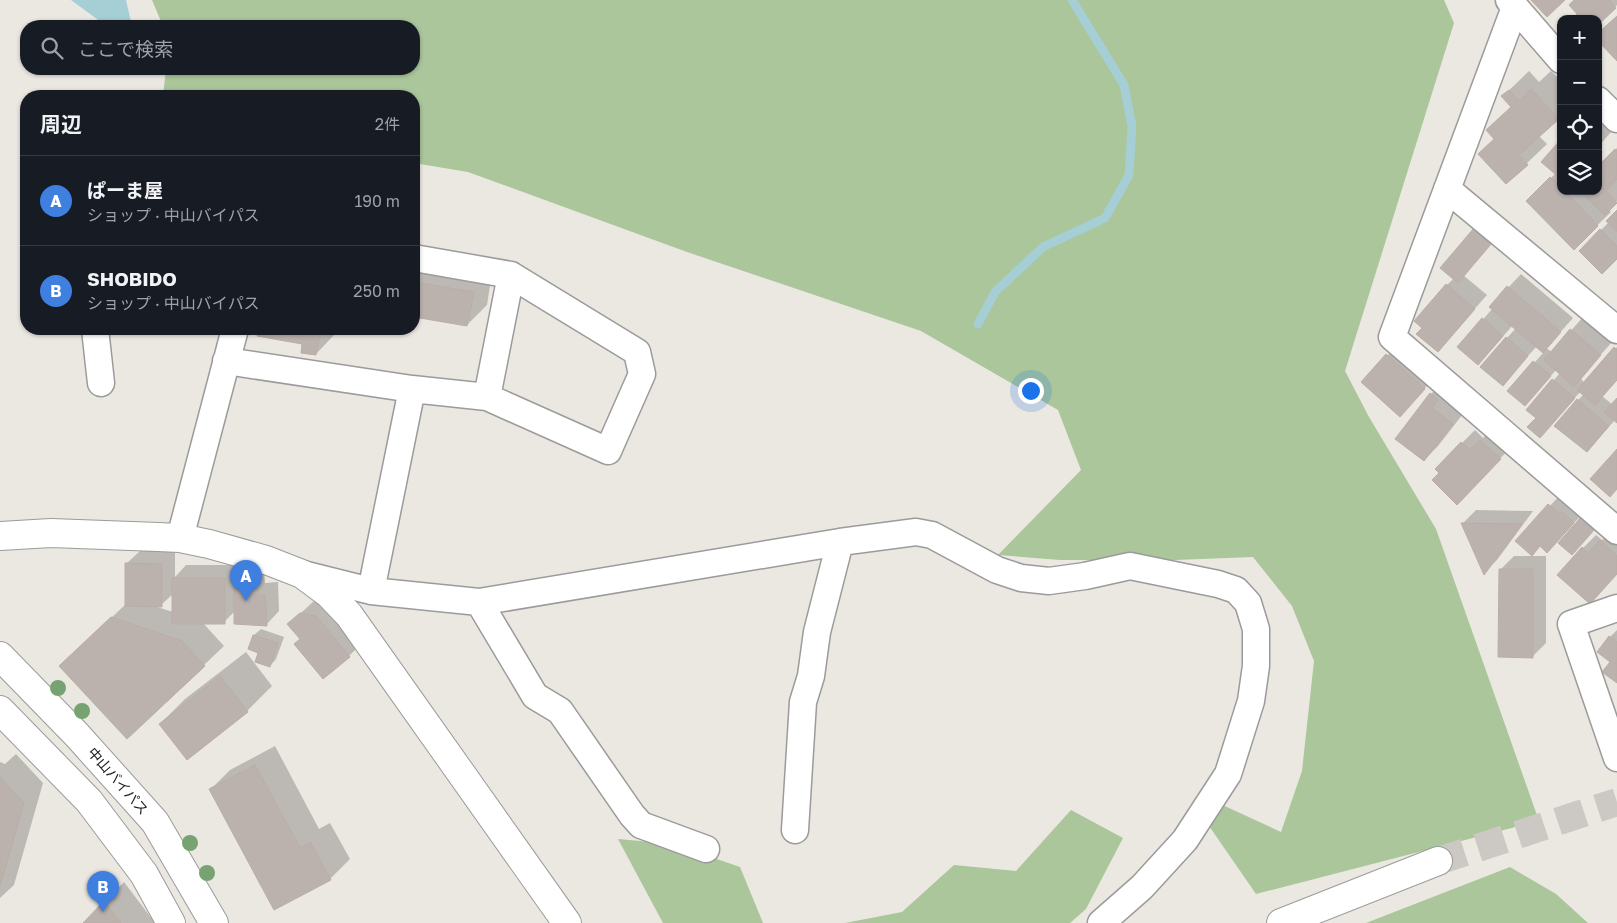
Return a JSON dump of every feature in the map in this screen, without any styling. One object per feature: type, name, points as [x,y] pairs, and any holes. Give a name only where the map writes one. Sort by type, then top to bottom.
[{"type":"street","points":[[1557,55],[1512,3],[1392,337],[1617,530]]},
{"type":"street","points":[[1602,104],[1617,119]]},
{"type":"street","points":[[1447,188],[1617,330]]},
{"type":"street","points":[[226,361],[412,389],[487,397],[608,451],[642,374],[637,352],[511,275],[420,259]]},
{"type":"street","points":[[487,397],[511,275]]},
{"type":"street","points":[[96,335],[101,383]]},
{"type":"street","points":[[180,538],[232,335]]},
{"type":"street","points":[[371,591],[412,389]]},
{"type":"street","points":[[0,536],[51,533],[180,538],[266,560],[302,574],[371,591],[479,602],[840,542],[916,532],[932,535],[997,570],[1021,578],[1049,581],[1085,576],[1130,566],[1218,584],[1236,590],[1248,603],[1256,629],[1256,666],[1251,701],[1228,774],[1185,840],[1142,887],[1101,923]]},
{"type":"street","points":[[794,830],[803,702],[811,676],[817,632],[840,542]]},
{"type":"street","points":[[302,574],[328,594],[349,615],[568,923]]},
{"type":"street","points":[[479,602],[535,696],[560,711],[636,820],[641,825],[706,849]]},
{"type":"street","points":[[1617,608],[1571,624],[1617,758]]},
{"type":"street","name":"中山バイパス","points":[[0,656],[77,734],[155,822],[214,923]]},
{"type":"street","points":[[0,710],[89,801],[144,874],[171,923]]},
{"type":"street","points":[[1281,923],[1438,860]]},
{"type":"green space","points":[[152,0],[1444,0],[1454,23],[1345,371],[1369,417],[1436,529],[1539,821],[1256,894],[1207,823],[1216,802],[1281,832],[1302,771],[1314,661],[1292,606],[1253,557],[1175,560],[1060,560],[998,555],[1081,470],[1058,410],[921,331],[687,252],[468,172],[420,164],[420,90],[164,90],[165,75],[420,75],[420,20],[160,20]]},
{"type":"green space","points":[[1071,810],[1123,838],[1086,909],[1070,923],[845,923],[902,912],[954,865],[1016,871]]},
{"type":"green space","points":[[618,839],[673,844],[740,867],[763,923],[663,923]]},
{"type":"green space","points":[[1510,867],[1556,894],[1588,923],[1366,923]]},
{"type":"water","points":[[71,0],[126,0],[131,20],[97,19]]},
{"type":"building","points":[[1531,0],[1565,0],[1547,17]]},
{"type":"building","points":[[1574,0],[1609,0],[1616,8],[1602,21],[1602,15],[1576,15],[1577,14],[1569,5]]},
{"type":"building","points":[[1617,16],[1617,61],[1602,45],[1602,29]]},
{"type":"building","points":[[1531,89],[1557,117],[1557,121],[1519,155],[1528,165],[1506,184],[1478,154],[1494,139],[1486,130],[1511,107],[1501,96],[1509,90],[1519,101]]},
{"type":"building","points":[[1557,144],[1557,176],[1541,162]]},
{"type":"building","points":[[1615,149],[1617,151],[1617,179],[1606,191],[1617,203],[1605,215],[1583,195],[1602,195],[1602,162]]},
{"type":"building","points":[[1550,177],[1557,183],[1557,195],[1569,195],[1598,226],[1574,250],[1526,201]]},
{"type":"building","points":[[1617,210],[1617,232],[1606,221]]},
{"type":"building","points":[[1474,228],[1492,243],[1458,283],[1440,268]]},
{"type":"building","points":[[1600,229],[1617,246],[1617,259],[1602,274],[1579,251]]},
{"type":"building","points":[[420,283],[474,292],[467,326],[420,318]]},
{"type":"building","points":[[1446,284],[1475,309],[1438,352],[1416,334],[1422,328],[1414,321]]},
{"type":"building","points":[[1507,286],[1561,332],[1543,353],[1489,307]]},
{"type":"building","points":[[1482,318],[1503,336],[1478,365],[1457,347]]},
{"type":"building","points":[[1570,329],[1601,355],[1574,387],[1544,360]]},
{"type":"building","points":[[320,335],[316,355],[301,353],[302,344],[257,336]]},
{"type":"building","points":[[1506,337],[1528,356],[1503,386],[1480,367]]},
{"type":"building","points":[[1614,347],[1617,350],[1617,380],[1595,405],[1577,390]]},
{"type":"building","points":[[1386,354],[1425,389],[1400,417],[1361,382]]},
{"type":"building","points":[[1533,361],[1551,376],[1525,406],[1507,391]]},
{"type":"building","points":[[1552,379],[1575,398],[1540,438],[1527,427],[1536,418],[1526,410]]},
{"type":"building","points":[[1430,393],[1438,400],[1432,408],[1453,424],[1424,461],[1395,439]]},
{"type":"building","points":[[1617,398],[1617,423],[1604,412]]},
{"type":"building","points":[[1577,399],[1609,426],[1587,452],[1554,426]]},
{"type":"building","points":[[1480,440],[1501,459],[1457,505],[1432,480],[1439,473],[1435,469],[1461,442],[1470,450]]},
{"type":"building","points":[[1617,449],[1617,489],[1610,497],[1590,479]]},
{"type":"building","points":[[1548,504],[1560,514],[1562,512],[1574,523],[1547,553],[1540,546],[1532,556],[1515,541]]},
{"type":"building","points":[[1581,517],[1595,529],[1572,555],[1558,543]]},
{"type":"building","points":[[1461,523],[1522,524],[1484,575]]},
{"type":"building","points":[[1600,540],[1617,556],[1617,574],[1590,604],[1557,575],[1582,547],[1588,553]]},
{"type":"building","points":[[125,563],[162,564],[162,607],[125,606]]},
{"type":"building","points":[[1499,569],[1533,569],[1533,658],[1498,657]]},
{"type":"building","points":[[234,577],[252,585],[252,595],[265,595],[267,626],[234,624]]},
{"type":"building","points":[[172,578],[225,578],[225,624],[172,624]]},
{"type":"building","points":[[300,613],[316,616],[350,657],[323,679],[294,644],[300,639],[287,624]]},
{"type":"building","points":[[111,617],[182,641],[205,666],[127,739],[59,666]]},
{"type":"building","points":[[253,635],[278,643],[270,667],[255,662],[258,653],[248,649]]},
{"type":"building","points":[[1609,636],[1617,642],[1617,683],[1602,672],[1610,662],[1597,652]]},
{"type":"building","points":[[220,676],[248,712],[187,760],[159,724]]},
{"type":"building","points":[[255,765],[300,848],[310,842],[331,880],[274,910],[209,789]]},
{"type":"building","points":[[0,777],[24,803],[0,886]]},
{"type":"building","points":[[104,901],[121,923],[83,923]]},
{"type":"waterway","points":[[978,324],[995,292],[1043,247],[1105,218],[1129,175],[1132,126],[1124,85],[1072,0]]},
{"type":"tunnel","points":[[1438,861],[1617,802]]},
{"type":"place","name":"ぱーま屋","points":[[246,601]]},
{"type":"place","name":"SHOBIDO","points":[[103,912]]}]
